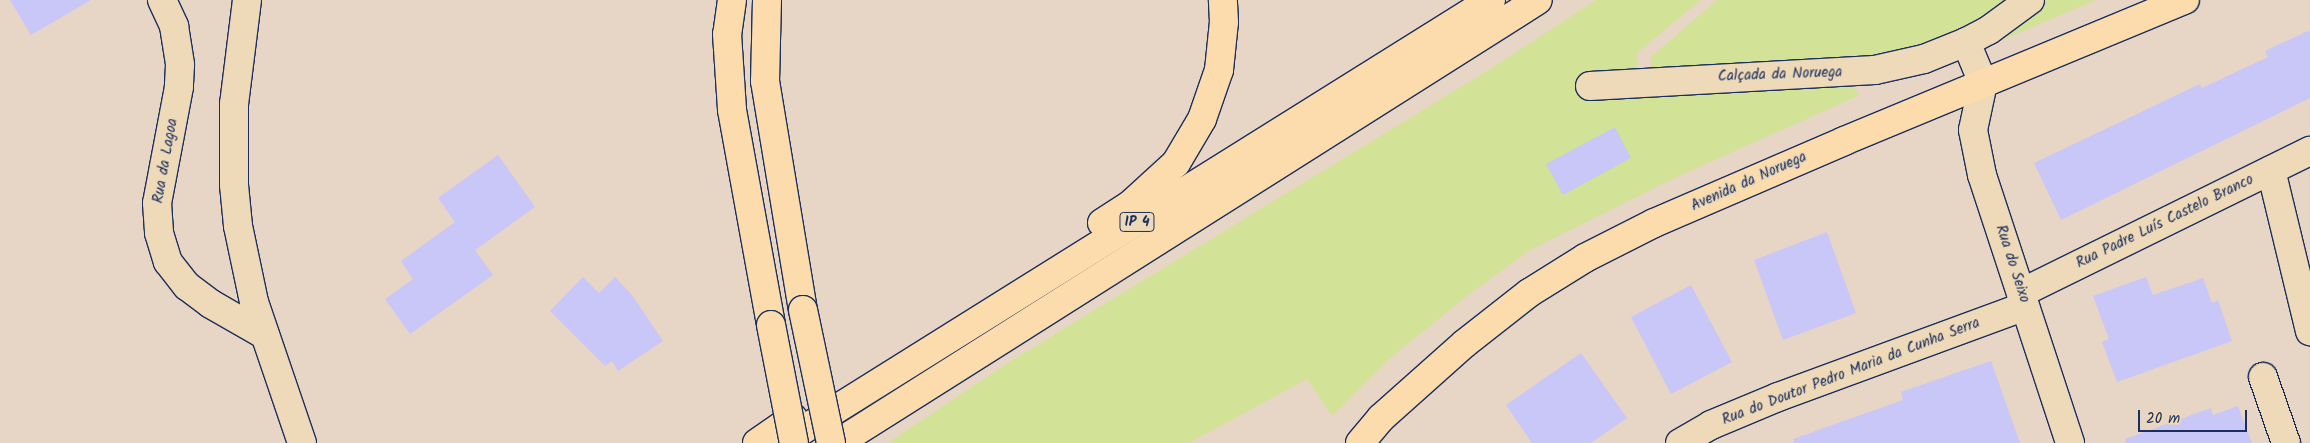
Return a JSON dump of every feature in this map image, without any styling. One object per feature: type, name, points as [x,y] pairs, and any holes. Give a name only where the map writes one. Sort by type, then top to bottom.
[{"type":"main road","points":[[732,0],[727,34],[732,110],[794,443]]},
{"type":"main road","points":[[767,0],[765,81],[803,310],[831,443]]},
{"type":"main road","points":[[757,443],[1108,220],[1155,184],[1176,162],[1202,119],[1219,70],[1224,22],[1223,0]]},
{"type":"main road","name":"IP 4","points":[[782,443],[1491,0]]},
{"type":"main road","name":"IP 4","points":[[838,443],[1538,0]]},
{"type":"main road","name":"Avenida da Noruega","points":[[1360,443],[1388,412],[1464,344],[1529,293],[1585,258],[1662,220],[1983,83],[2185,0]]},
{"type":"street","name":"Rua da Lagoa","points":[[162,0],[174,26],[180,65],[179,87],[156,203],[159,233],[168,262],[187,286],[211,304],[265,335]]},
{"type":"street","points":[[247,0],[234,104],[234,185],[245,269],[265,335],[302,443]]},
{"type":"street","name":"Calçada da Noruega","points":[[1590,86],[1875,70],[1924,59],[1966,42],[1989,30],[2030,0]]},
{"type":"street","points":[[1966,42],[1983,83]]},
{"type":"street","name":"Rua do Seixo","points":[[1983,83],[1973,122],[1975,145],[2070,443]]},
{"type":"street","name":"Rua Padre Luís Castelo Branco","points":[[2023,299],[2310,151]]},
{"type":"street","points":[[2271,170],[2310,330]]},
{"type":"street","name":"Rua do Doutor Pedro Maria da Cunha Serra","points":[[1680,443],[1711,425],[1769,400],[2023,299]]},
{"type":"street","points":[[2263,377],[2286,443]]},
{"type":"green space","points":[[1596,0],[1701,0],[1638,52],[1636,71],[1582,75],[1584,100],[1837,85],[1855,89],[1860,95],[1681,175],[1530,250],[1471,293],[1389,359],[1332,416],[1307,379],[1189,443],[888,443],[1011,361],[1487,71]]},
{"type":"green space","points":[[1717,0],[2004,0],[1979,18],[1936,40],[1864,58],[1651,70],[1651,57]]},
{"type":"green space","points":[[2046,0],[2096,0],[1993,44],[2033,12]]},
{"type":"building","points":[[10,0],[91,0],[31,35]]},
{"type":"building","points":[[2310,30],[2310,98],[2061,220],[2034,163],[2200,84],[2202,88],[2268,57],[2265,51]]},
{"type":"building","points":[[1615,127],[1631,158],[1563,195],[1546,164]]},
{"type":"building","points":[[498,155],[535,207],[475,250],[493,275],[410,334],[385,299],[413,279],[401,261],[455,222],[438,198]]},
{"type":"building","points":[[1827,232],[1856,313],[1783,340],[1754,260]]},
{"type":"building","points":[[583,277],[599,293],[615,277],[632,295],[663,341],[618,371],[612,361],[605,366],[550,311]]},
{"type":"building","points":[[2146,277],[2153,295],[2203,278],[2212,303],[2218,300],[2232,341],[2117,382],[2102,342],[2109,339],[2093,296]]},
{"type":"building","points":[[1691,285],[1732,362],[1671,394],[1631,317]]},
{"type":"building","points":[[1581,353],[1627,418],[1591,443],[1532,443],[1506,405]]},
{"type":"building","points":[[1991,361],[2020,443],[1794,443],[1793,439],[1903,400],[1901,392]]},
{"type":"building","points":[[2238,406],[2252,443],[2125,443],[2125,439],[2211,408],[2213,415]]}]
